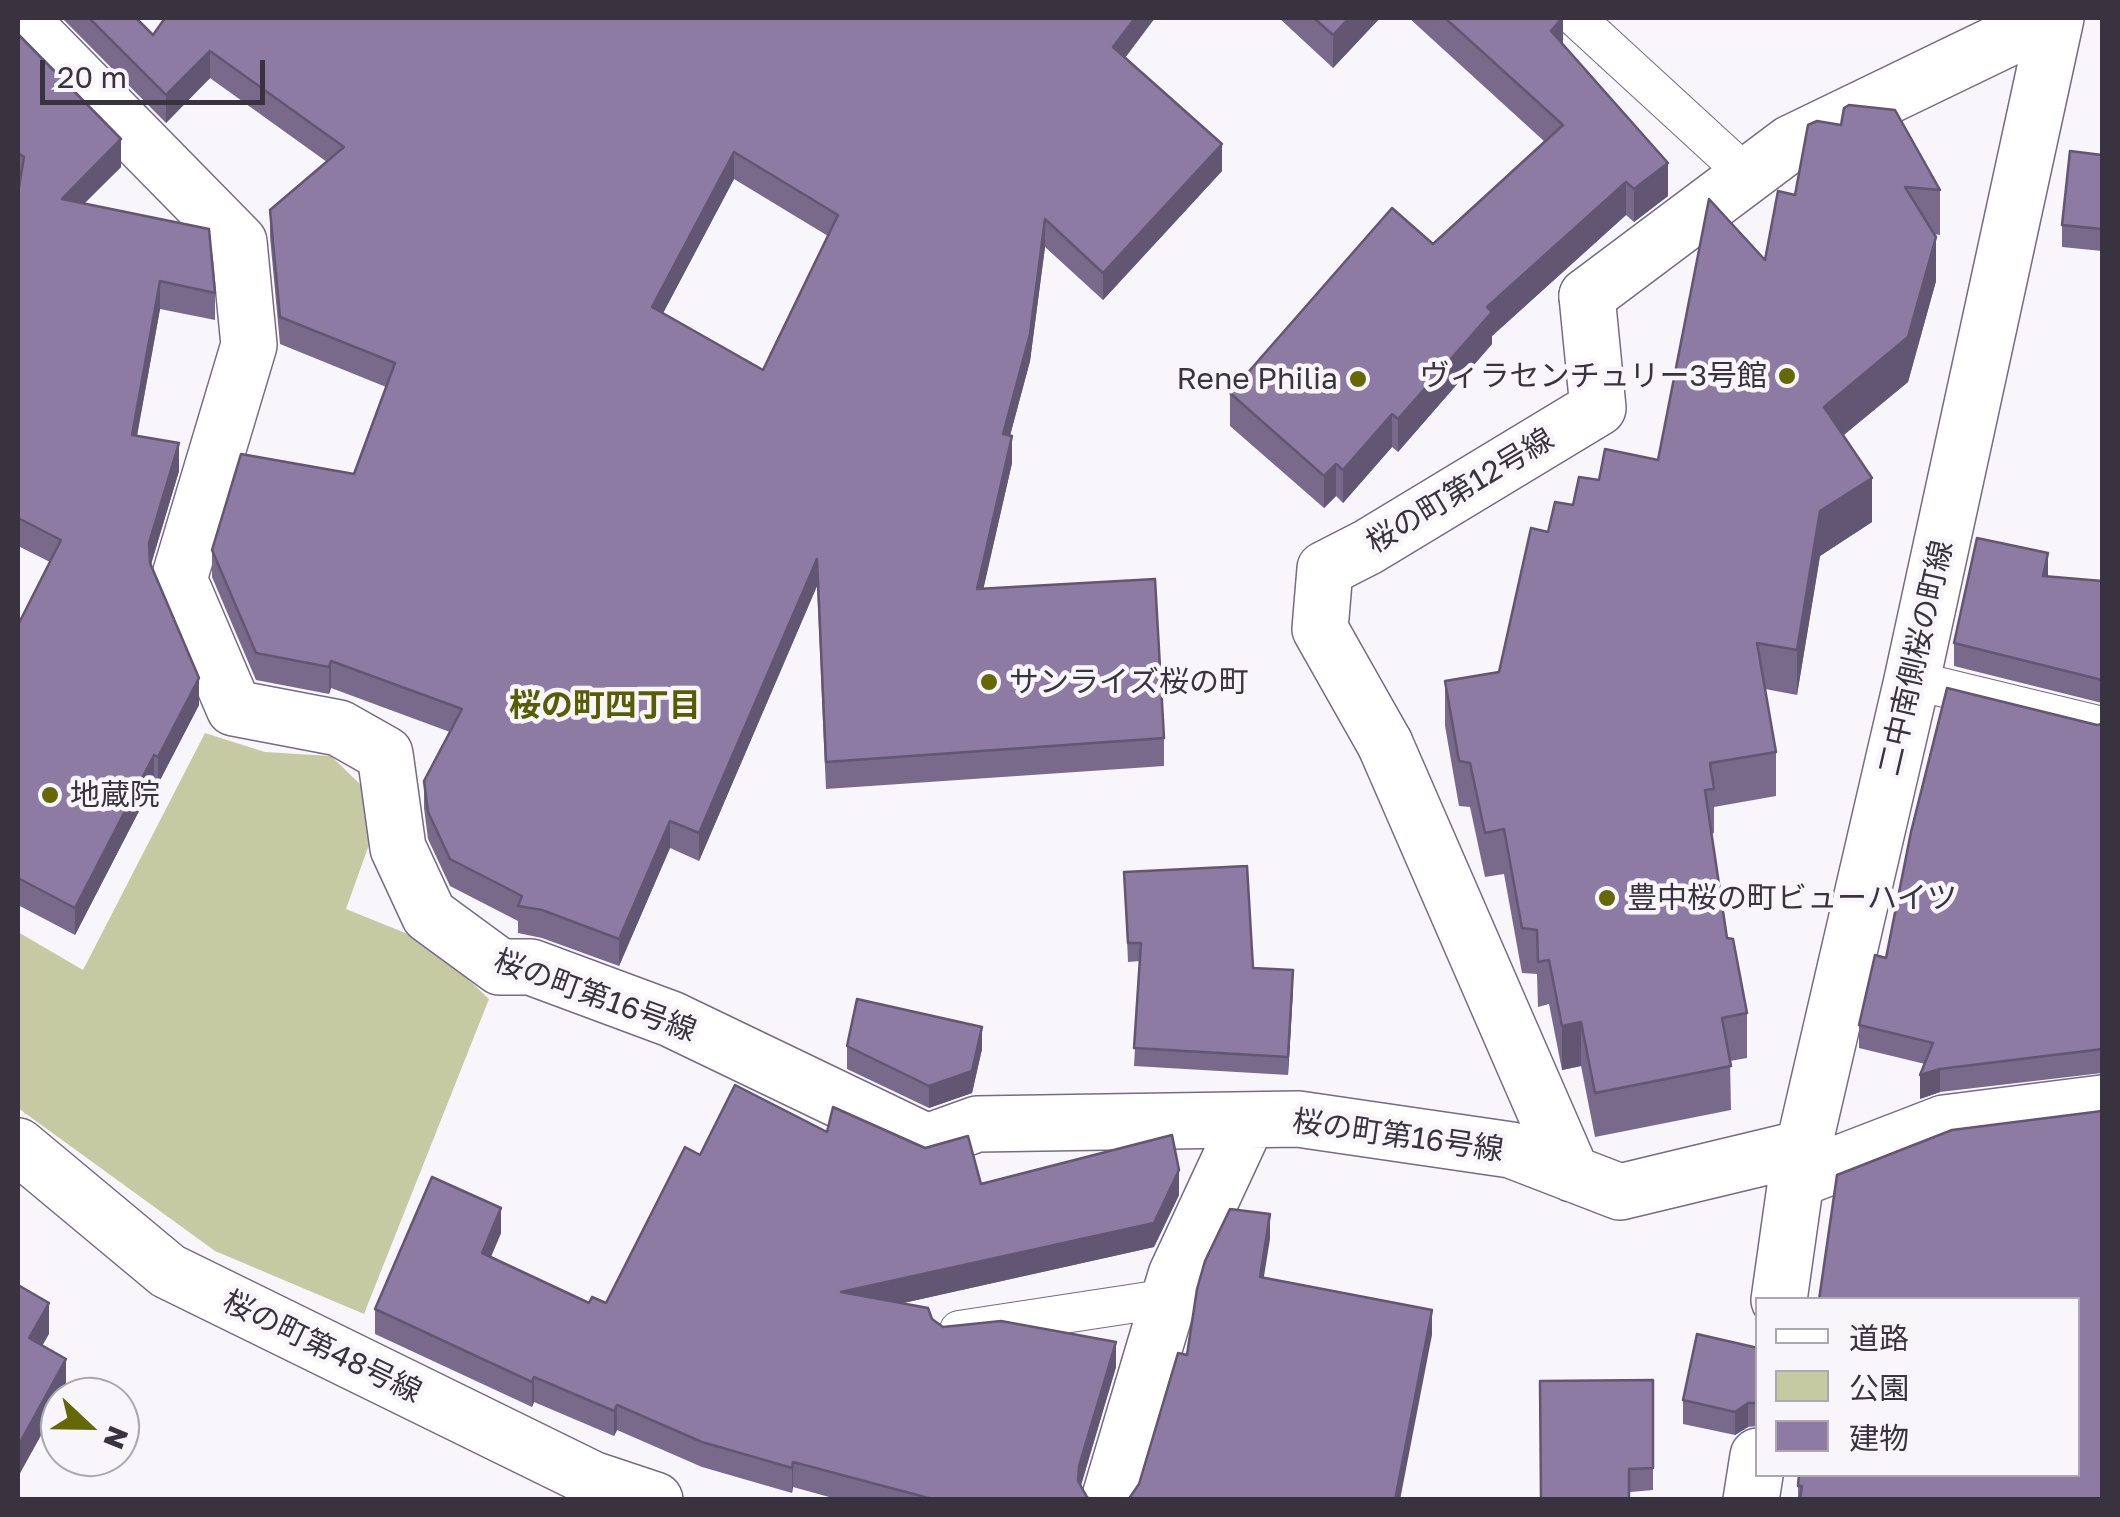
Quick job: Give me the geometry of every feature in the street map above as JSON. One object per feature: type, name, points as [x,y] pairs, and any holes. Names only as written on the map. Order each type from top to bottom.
[{"type":"street","name":"桜の町第16号線","points":[[19,18],[240,242],[249,345],[178,580],[234,708],[340,728],[385,754],[398,848],[429,915],[500,967],[531,967],[671,1019],[927,1142],[977,1124],[1298,1120],[1510,1150],[1620,1192],[1800,1164],[1944,1123],[2102,1103]]},
{"type":"street","name":"桜の町第12号線","points":[[1572,1174],[1385,744],[1320,629],[1326,569],[1598,408],[1586,296],[1791,143],[2053,18]]},
{"type":"street","name":"二中南側桜の町線","points":[[1779,1297],[1800,1164],[1912,680],[2053,18]]},
{"type":"street","points":[[1108,1500],[1176,1276],[1248,1120]]},
{"type":"street","name":"桜の町第48号線","points":[[18,1146],[168,1271],[592,1479],[655,1500]]},
{"type":"lane","points":[[1576,18],[1747,175]]},
{"type":"lane","points":[[1912,680],[2102,726]]},
{"type":"lane","points":[[950,1331],[1169,1298]]},
{"type":"green space","points":[[205,733],[265,752],[331,756],[363,787],[370,842],[346,909],[430,943],[489,999],[364,1314],[215,1251],[18,1108],[18,932],[83,970]]},
{"type":"building","points":[[89,18],[136,18],[153,35],[165,18],[1135,18],[1113,47],[1222,144],[1103,273],[1045,219],[1030,334],[1003,434],[1012,436],[977,589],[1155,579],[1164,738],[826,762],[817,559],[699,833],[670,821],[619,939],[542,910],[518,906],[522,896],[450,859],[428,812],[424,781],[462,709],[331,661],[329,667],[256,653],[212,550],[241,454],[354,474],[395,363],[280,317],[270,210],[344,147],[210,51],[166,95]],"holes":[[[734,152],[838,215],[763,370],[652,307]]]},
{"type":"building","points":[[1314,18],[1349,18],[1333,35]]},
{"type":"building","points":[[1445,18],[1562,18],[1551,31],[1668,163],[1634,189],[1626,182],[1487,307],[1492,312],[1398,419],[1392,414],[1343,470],[1336,464],[1324,476],[1230,393],[1392,208],[1433,244],[1563,125]]},
{"type":"building","points":[[18,34],[121,139],[62,199],[209,229],[215,293],[160,281],[132,435],[179,443],[149,543],[150,563],[199,678],[158,757],[154,755],[75,908],[18,878],[18,625],[61,540],[18,518],[18,193],[24,157],[18,153]]},
{"type":"building","points":[[1849,105],[1895,110],[1940,190],[1905,187],[1936,237],[1908,337],[1824,407],[1872,478],[1820,511],[1797,650],[1757,643],[1776,752],[1710,763],[1714,789],[1705,790],[1727,938],[1733,939],[1747,1013],[1722,1018],[1731,1066],[1595,1093],[1581,1022],[1562,1026],[1549,960],[1538,962],[1537,930],[1522,928],[1504,829],[1485,833],[1470,763],[1459,761],[1445,681],[1499,672],[1531,528],[1548,532],[1555,502],[1573,505],[1579,477],[1599,480],[1605,449],[1658,460],[1709,199],[1765,260],[1778,191],[1795,195],[1808,125],[1817,121],[1841,125],[1844,108]]},
{"type":"building","points":[[2070,151],[2102,155],[2102,229],[2062,225]]},
{"type":"building","points":[[1977,538],[2048,553],[2043,576],[2102,581],[2102,680],[1954,643]]},
{"type":"building","points":[[1947,688],[2102,724],[2102,1049],[1940,1069],[1920,1075],[1933,1043],[1859,1025],[1875,955],[1886,958],[1911,832]]},
{"type":"building","points":[[1247,866],[1253,968],[1293,970],[1288,1057],[1134,1048],[1141,943],[1128,943],[1124,872]]},
{"type":"building","points":[[857,999],[982,1027],[972,1071],[929,1086],[847,1046]]},
{"type":"building","points":[[735,1085],[827,1132],[833,1107],[925,1148],[968,1136],[981,1184],[1172,1135],[1179,1170],[1154,1223],[841,1292],[928,1308],[932,1319],[943,1327],[1001,1321],[1116,1342],[1079,1466],[1078,1481],[1091,1500],[936,1500],[793,1462],[792,1468],[702,1442],[617,1405],[614,1411],[534,1377],[532,1382],[375,1309],[432,1177],[501,1208],[482,1253],[589,1303],[592,1297],[606,1303],[685,1147],[700,1155]]},
{"type":"building","points":[[2102,1111],[2102,1500],[1800,1500],[1799,1477],[2080,1477],[2080,1297],[1819,1297],[1837,1175],[1952,1130]]},
{"type":"building","points":[[1230,1209],[1270,1214],[1260,1277],[1432,1310],[1395,1500],[1128,1500],[1139,1484],[1178,1353],[1187,1355],[1205,1261]]},
{"type":"building","points":[[18,1285],[49,1303],[29,1338],[66,1359],[56,1377],[40,1377],[40,1406],[18,1446]]},
{"type":"building","points":[[1697,1334],[1755,1347],[1755,1403],[1735,1412],[1683,1400]]},
{"type":"building","points":[[1653,1380],[1653,1468],[1629,1469],[1629,1500],[1541,1500],[1540,1381]]},
{"type":"place","name":"ヴィラセンチュリー3号館","points":[[1787,376]]},
{"type":"place","name":"Rene Philia","points":[[1358,379]]},
{"type":"place","name":"サンライズ桜の町","points":[[989,682]]},
{"type":"place","name":"地蔵院","points":[[50,795]]},
{"type":"place","name":"豊中桜の町ビューハイツ","points":[[1607,898]]},
{"type":"district","name":"桜の町四丁目","points":[[605,706]]}]
